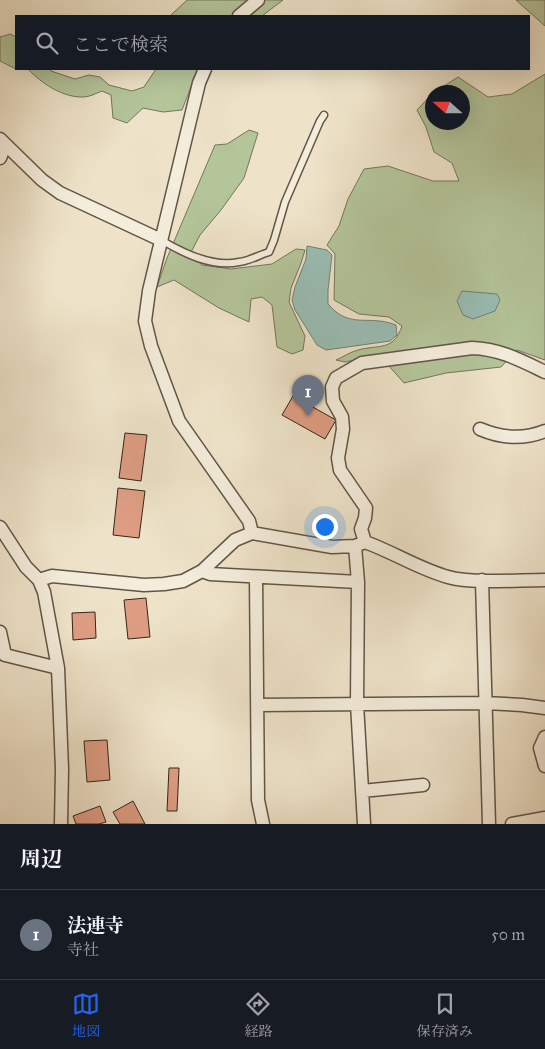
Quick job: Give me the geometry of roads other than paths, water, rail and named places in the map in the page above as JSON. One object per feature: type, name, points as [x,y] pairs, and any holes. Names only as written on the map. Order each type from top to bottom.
[{"type":"street","points":[[240,15],[258,0]]},
{"type":"street","points":[[205,70],[199,83],[149,291],[145,321],[151,346],[179,421],[249,520],[252,533]]},
{"type":"street","points":[[2,142],[42,180],[60,193],[162,240]]},
{"type":"street","points":[[0,158],[2,142]]},
{"type":"street","points":[[364,824],[357,704],[360,529],[365,518],[366,508],[340,470],[338,458],[343,429],[342,417],[333,401],[332,387],[336,378],[362,363],[472,348],[488,348],[545,372]]},
{"type":"street","points":[[480,428],[495,435],[510,438],[545,431]]},
{"type":"street","points":[[0,527],[26,568],[39,580],[44,592],[58,668],[62,769],[61,824]]},
{"type":"street","points":[[39,580],[52,576],[144,585],[183,581],[202,571],[235,540],[252,533],[332,547],[360,544],[388,550],[422,568],[449,577],[482,580],[545,580]]},
{"type":"street","points":[[202,571],[210,574],[358,582]]},
{"type":"street","points":[[256,577],[258,800],[264,824]]},
{"type":"street","points":[[482,580],[488,824]]},
{"type":"street","points":[[0,632],[5,655],[58,668]]},
{"type":"street","points":[[258,705],[485,703],[545,708]]},
{"type":"street","points":[[545,737],[540,748],[545,766]]},
{"type":"street","points":[[362,791],[423,785]]},
{"type":"street","points":[[512,824],[545,818]]},
{"type":"lane","points":[[162,240],[198,259],[230,263],[240,262],[268,252],[274,240],[285,202],[324,115]]},
{"type":"water","points":[[307,246],[327,250],[332,255],[328,304],[336,312],[352,319],[386,322],[396,325],[397,335],[390,341],[326,350],[317,345],[295,310],[292,300],[306,259]]},
{"type":"water","points":[[462,291],[497,294],[500,300],[495,311],[473,319],[463,315],[457,301]]},
{"type":"place","name":"法連寺","points":[[308,416]]}]
